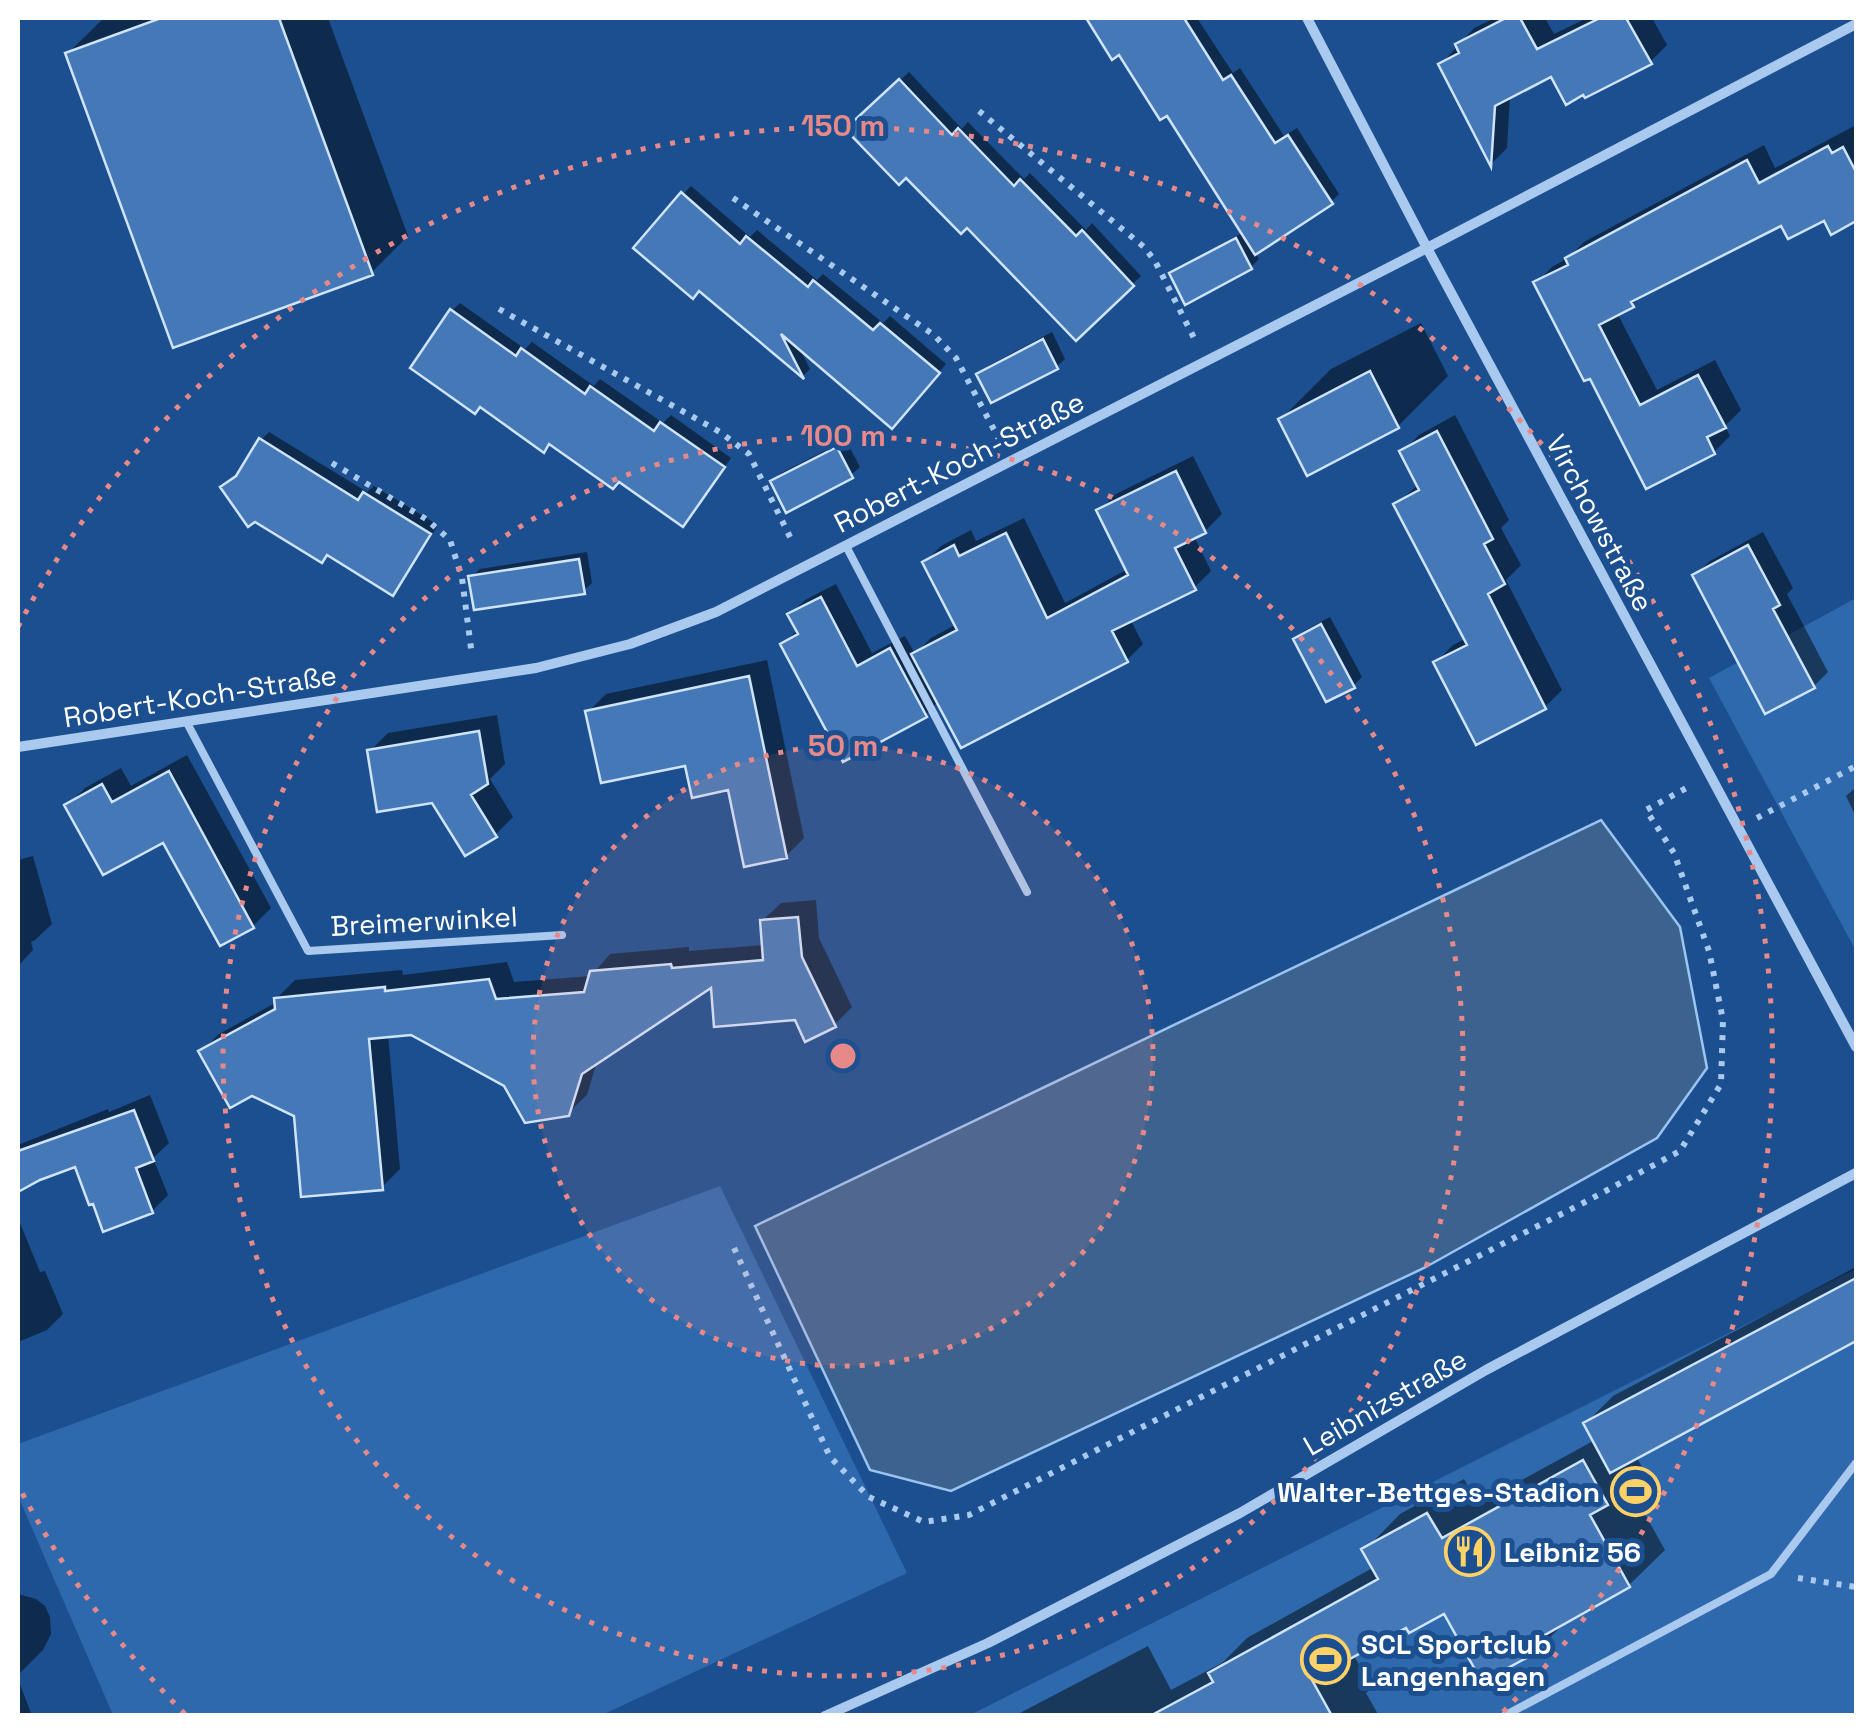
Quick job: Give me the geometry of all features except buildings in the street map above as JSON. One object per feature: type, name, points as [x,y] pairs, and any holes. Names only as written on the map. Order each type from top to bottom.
[{"type":"street","name":"Virchowstraße","points":[[1307,18],[1856,1047]]},
{"type":"street","name":"Robert-Koch-Straße","points":[[18,747],[536,668],[630,644],[716,612],[1856,24]]},
{"type":"street","name":"Leibnizstraße","points":[[825,1716],[988,1643],[1240,1513],[1486,1370],[1856,1174]]},
{"type":"lane","points":[[846,546],[1028,892]]},
{"type":"lane","name":"Breimerwinkel","points":[[186,721],[308,951],[562,935]]},
{"type":"lane","points":[[1504,1716],[1771,1574],[1856,1463]]},
{"type":"path","points":[[979,111],[1144,248],[1205,361]]},
{"type":"path","points":[[733,198],[934,335],[956,358],[1011,461]]},
{"type":"path","points":[[498,309],[720,432],[749,454],[805,567]]},
{"type":"path","points":[[332,463],[426,519],[450,540],[462,578],[475,677]]},
{"type":"path","points":[[1738,828],[1856,766]]},
{"type":"path","points":[[734,1248],[830,1457],[869,1497],[924,1522],[968,1515],[1680,1151],[1721,1084],[1723,1020],[1709,951],[1674,853],[1646,810],[1710,776]]},
{"type":"path","points":[[1771,1574],[1856,1587]]},
{"type":"shaded area","points":[[1856,598],[1856,951],[1709,678]]},
{"type":"shaded area","points":[[1601,820],[1680,927],[1707,1068],[1657,1138],[1424,1268],[951,1491],[870,1470],[755,1226]]},
{"type":"shaded area","points":[[720,1186],[907,1573],[602,1715],[113,1715],[18,1496],[18,1444]]},
{"type":"shaded area","name":"Walter-Bettges-Stadion","points":[[1856,1269],[1856,1715],[970,1715]]},
{"type":"place","name":"Walter-Bettges-Stadion","points":[[1635,1492]]},
{"type":"place","name":"Leibniz 56","points":[[1469,1552]]},
{"type":"place","name":"SCL Sportclub Langenhagen","points":[[1326,1660]]}]
